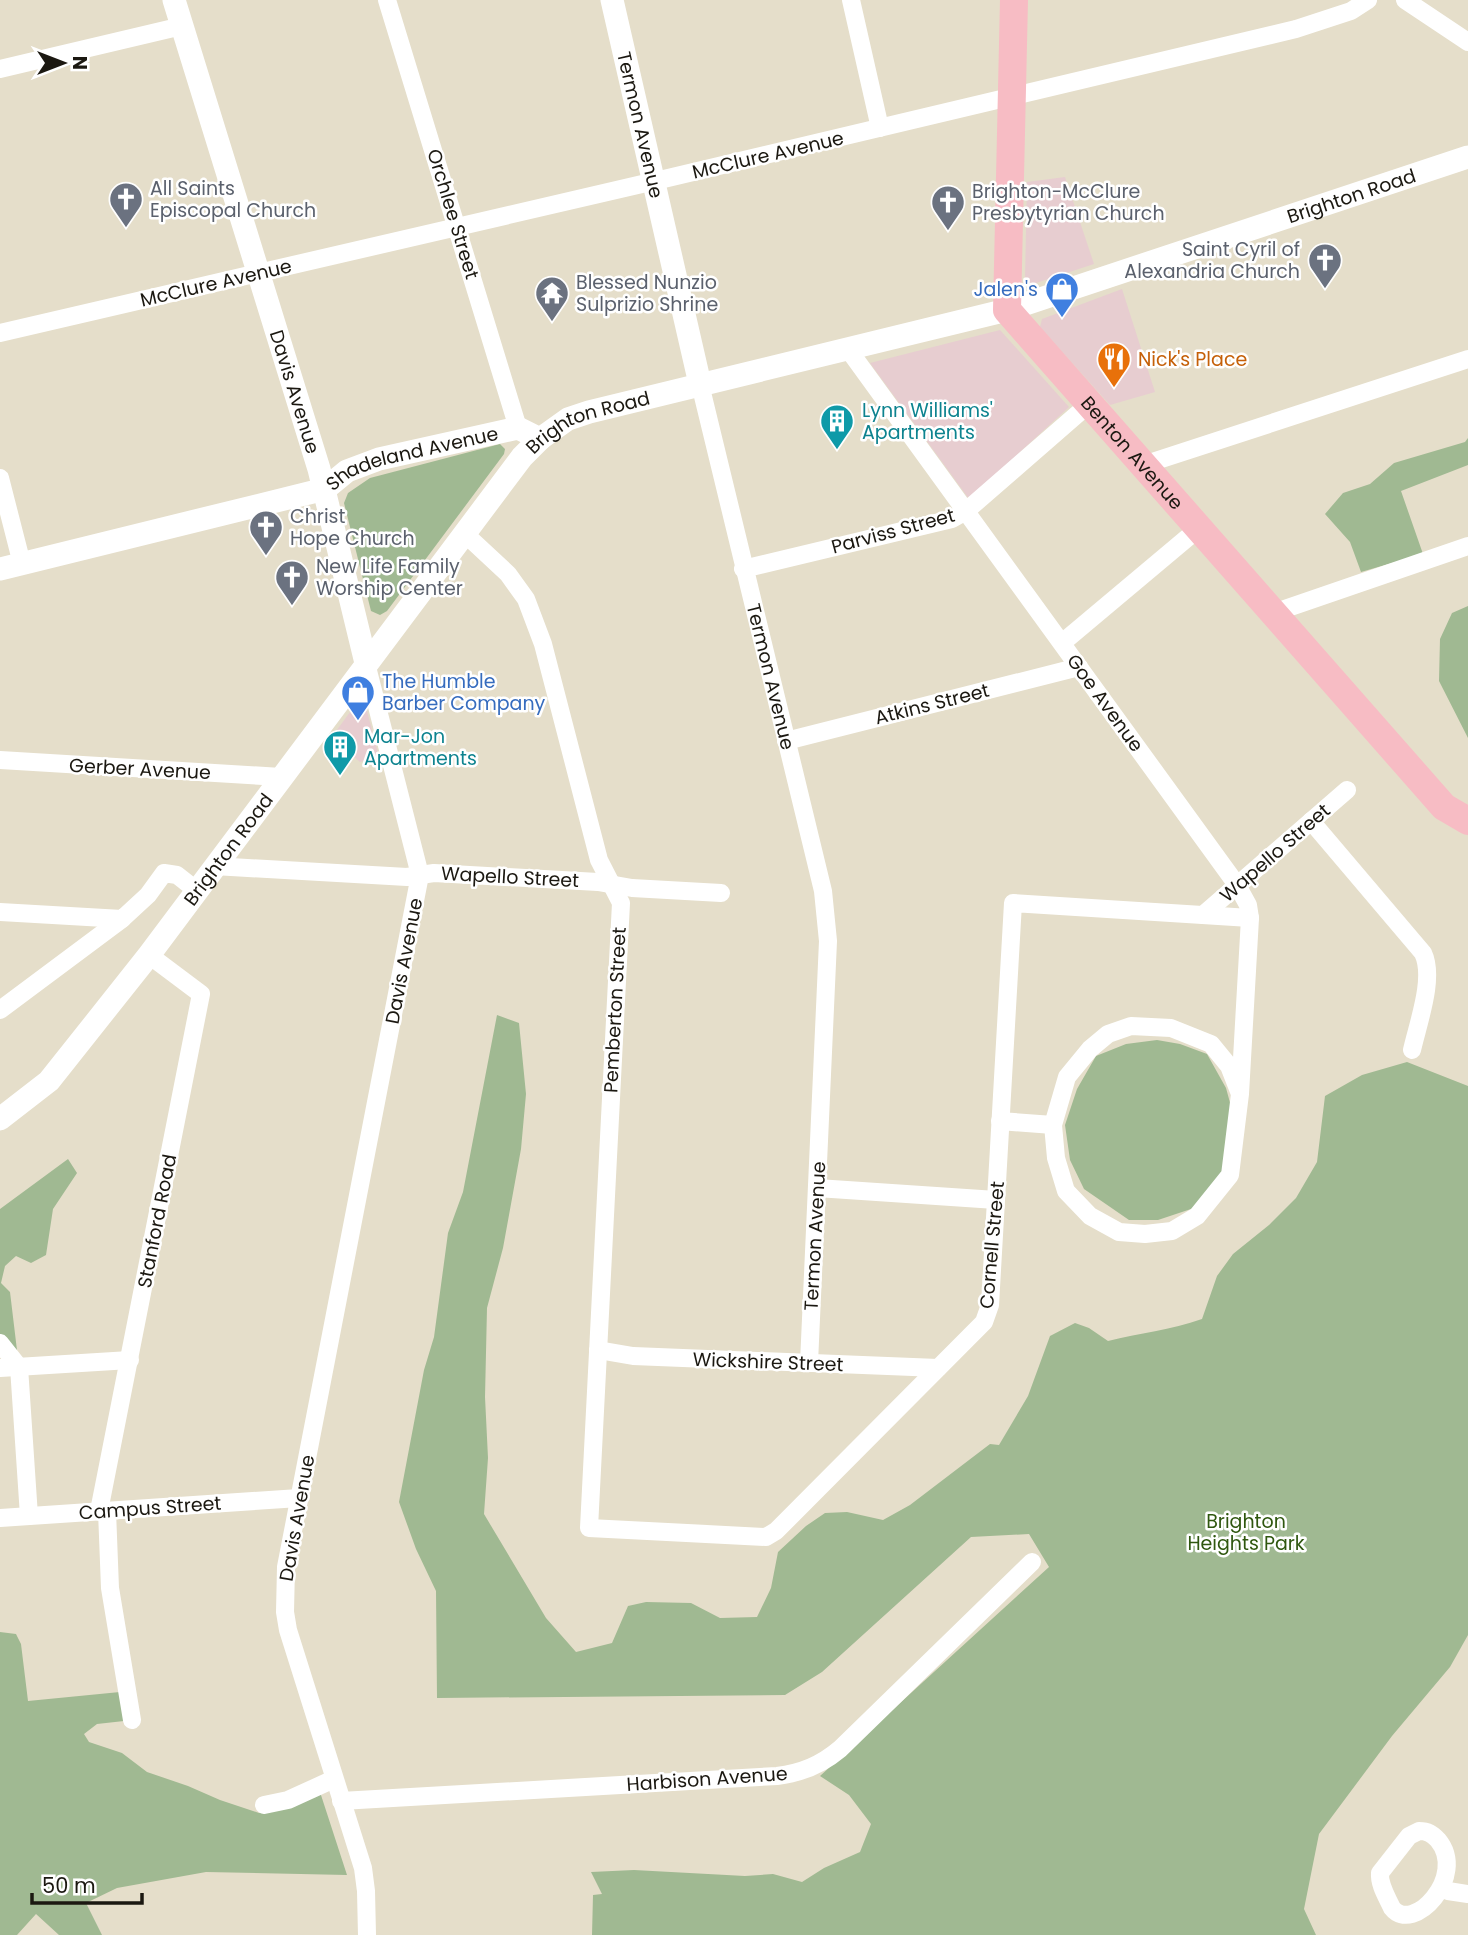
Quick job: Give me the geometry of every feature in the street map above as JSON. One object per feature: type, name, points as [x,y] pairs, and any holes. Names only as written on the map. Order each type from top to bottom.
[{"type":"main road","points":[[1007,310],[1014,0]]},
{"type":"main road","name":"Benton Avenue","points":[[1007,310],[1444,807],[1468,821]]},
{"type":"street","name":"Davis Avenue","points":[[174,0],[325,489],[420,875],[286,1567],[285,1612],[288,1630],[363,1868],[367,1935]]},
{"type":"street","name":"Orchlee Street","points":[[387,0],[518,428]]},
{"type":"street","name":"Termon Avenue","points":[[612,0],[743,569],[822,891],[828,941],[809,1363]]},
{"type":"street","points":[[851,0],[880,128]]},
{"type":"street","name":"McClure Avenue","points":[[0,333],[457,228],[1296,29],[1350,11],[1368,0]]},
{"type":"street","points":[[1405,0],[1468,42]]},
{"type":"street","points":[[0,69],[182,26]]},
{"type":"street","name":"Brighton Road","points":[[0,1119],[50,1081],[149,955],[522,457],[540,439],[568,419],[700,384],[1007,310],[1468,157]]},
{"type":"street","name":"Goe Avenue","points":[[848,349],[1237,886],[1248,905],[1250,918],[1240,1094]]},
{"type":"street","points":[[1143,465],[1468,359]]},
{"type":"street","name":"Parviss Street","points":[[743,569],[952,519],[966,511],[1090,404]]},
{"type":"street","name":"Shadeland Avenue","points":[[11,567],[325,489],[347,471],[379,459],[518,428],[540,439]]},
{"type":"street","points":[[0,478],[11,567]]},
{"type":"street","points":[[1062,643],[1199,528]]},
{"type":"street","name":"Pemberton Street","points":[[464,533],[508,574],[526,599],[544,644],[599,860],[621,903],[589,1528],[766,1537]]},
{"type":"street","points":[[1273,612],[1468,546]]},
{"type":"street","name":"Atkins Street","points":[[786,741],[1079,667]]},
{"type":"street","name":"Gerber Avenue","points":[[0,761],[281,777]]},
{"type":"street","name":"Wapello Street","points":[[1203,915],[1347,790]]},
{"type":"street","points":[[1311,821],[1423,953],[1428,964],[1427,981],[1412,1050]]},
{"type":"street","name":"Wapello Street","points":[[214,866],[407,877],[434,873],[598,881],[632,888],[721,893]]},
{"type":"street","points":[[0,1010],[122,919],[148,895],[164,873],[177,874],[196,890]]},
{"type":"street","name":"Wapello Street","points":[[1013,903],[1250,918]]},
{"type":"street","name":"Cornell Street","points":[[766,1537],[776,1531],[979,1327],[988,1314],[1013,903]]},
{"type":"street","points":[[0,912],[122,919]]},
{"type":"street","name":"Stanford Road","points":[[132,1720],[110,1588],[103,1511],[201,994],[149,955]]},
{"type":"street","points":[[1131,1026],[1171,1028],[1211,1044],[1229,1066],[1240,1094],[1230,1175],[1197,1216],[1172,1231],[1145,1234],[1119,1232],[1090,1216],[1066,1191],[1056,1158],[1053,1125],[1067,1077],[1090,1049],[1108,1034],[1131,1026]]},
{"type":"street","points":[[1000,1121],[1053,1125]]},
{"type":"street","points":[[817,1188],[996,1200]]},
{"type":"street","points":[[0,1343],[19,1367],[29,1516]]},
{"type":"street","name":"Wickshire Street","points":[[598,1350],[633,1356],[938,1368]]},
{"type":"street","points":[[0,1368],[130,1360]]},
{"type":"street","name":"Campus Street","points":[[0,1518],[299,1498]]},
{"type":"street","name":"Harbison Avenue","points":[[341,1801],[777,1776],[807,1770],[840,1749],[1032,1562]]},
{"type":"street","points":[[264,1805],[288,1800],[334,1779]]},
{"type":"street","points":[[1425,1831],[1449,1851],[1452,1868],[1448,1891],[1437,1906],[1417,1920],[1405,1920],[1395,1912],[1381,1885],[1380,1873],[1409,1836],[1414,1832],[1425,1831]]},
{"type":"street","points":[[1448,1891],[1468,1894]]},
{"type":"shaded area","points":[[1065,177],[1094,264],[1028,284],[1025,278],[1027,182]]},
{"type":"shaded area","points":[[1122,289],[1155,392],[1110,405],[1040,327],[1042,319]]},
{"type":"shaded area","points":[[1000,330],[1069,407],[969,499],[870,363]]},
{"type":"shaded area","points":[[363,707],[367,711],[379,757],[360,762],[331,738],[353,708]]},
{"type":"green space","points":[[1468,438],[1468,465],[1401,491],[1423,554],[1361,572],[1350,542],[1325,514],[1343,493],[1370,484],[1394,463],[1465,442]]},
{"type":"green space","points":[[500,444],[505,449],[504,454],[387,611],[380,615],[371,611],[344,503],[348,493],[370,478]]},
{"type":"green space","points":[[1468,606],[1468,738],[1439,681],[1440,639],[1452,613]]},
{"type":"green space","name":"Brighton Heights Park","points":[[497,1015],[519,1023],[526,1094],[521,1149],[503,1248],[487,1308],[485,1397],[488,1458],[484,1514],[546,1618],[576,1652],[612,1643],[628,1606],[646,1602],[691,1603],[720,1618],[757,1617],[771,1588],[778,1552],[806,1526],[825,1513],[847,1512],[883,1520],[910,1505],[990,1444],[999,1445],[1028,1396],[1050,1336],[1075,1323],[1089,1328],[1108,1341],[1202,1319],[1217,1276],[1233,1254],[1269,1225],[1296,1198],[1317,1162],[1325,1096],[1362,1075],[1407,1062],[1468,1086],[1468,1635],[1450,1667],[1392,1736],[1319,1834],[1304,1909],[1316,1935],[592,1935],[593,1895],[602,1894],[591,1872],[634,1870],[745,1876],[773,1874],[802,1882],[824,1868],[860,1852],[871,1824],[849,1795],[820,1776],[1049,1567],[1029,1534],[971,1537],[822,1672],[785,1695],[437,1698],[436,1591],[416,1549],[399,1502],[424,1370],[434,1337],[448,1233],[463,1192]]},
{"type":"green space","points":[[1157,1040],[1180,1044],[1207,1054],[1226,1088],[1232,1110],[1222,1173],[1194,1208],[1158,1220],[1129,1220],[1084,1189],[1070,1160],[1065,1125],[1077,1089],[1096,1056],[1126,1044]]},
{"type":"green space","points":[[68,1159],[77,1173],[53,1209],[46,1255],[31,1263],[16,1256],[5,1266],[1,1283],[10,1292],[19,1367],[0,1343],[0,1209]]},
{"type":"green space","points":[[0,1632],[16,1634],[21,1644],[28,1701],[120,1692],[124,1721],[97,1724],[84,1734],[89,1742],[122,1753],[147,1772],[259,1813],[296,1804],[320,1792],[347,1875],[206,1872],[117,1888],[86,1903],[102,1935],[59,1935],[36,1914],[17,1935],[0,1935]]},
{"type":"place","name":"All Saints Episcopal Church","points":[[126,229]]},
{"type":"place","name":"Brighton-McClure Presbytyrian Church","points":[[948,232]]},
{"type":"place","name":"Saint Cyril of Alexandria Church","points":[[1325,290]]},
{"type":"place","name":"Jalen's","points":[[1062,319]]},
{"type":"place","name":"Blessed Nunzio Sulprizio Shrine","points":[[552,323]]},
{"type":"place","name":"Nick's Place","points":[[1114,389]]},
{"type":"place","name":"Lynn Williams' Apartments","points":[[837,451]]},
{"type":"place","name":"Christ Hope Church","points":[[266,557]]},
{"type":"place","name":"New Life Family Worship Center","points":[[292,607]]},
{"type":"place","name":"The Humble Barber Company","points":[[358,722]]},
{"type":"place","name":"Mar-Jon Apartments","points":[[340,777]]}]
